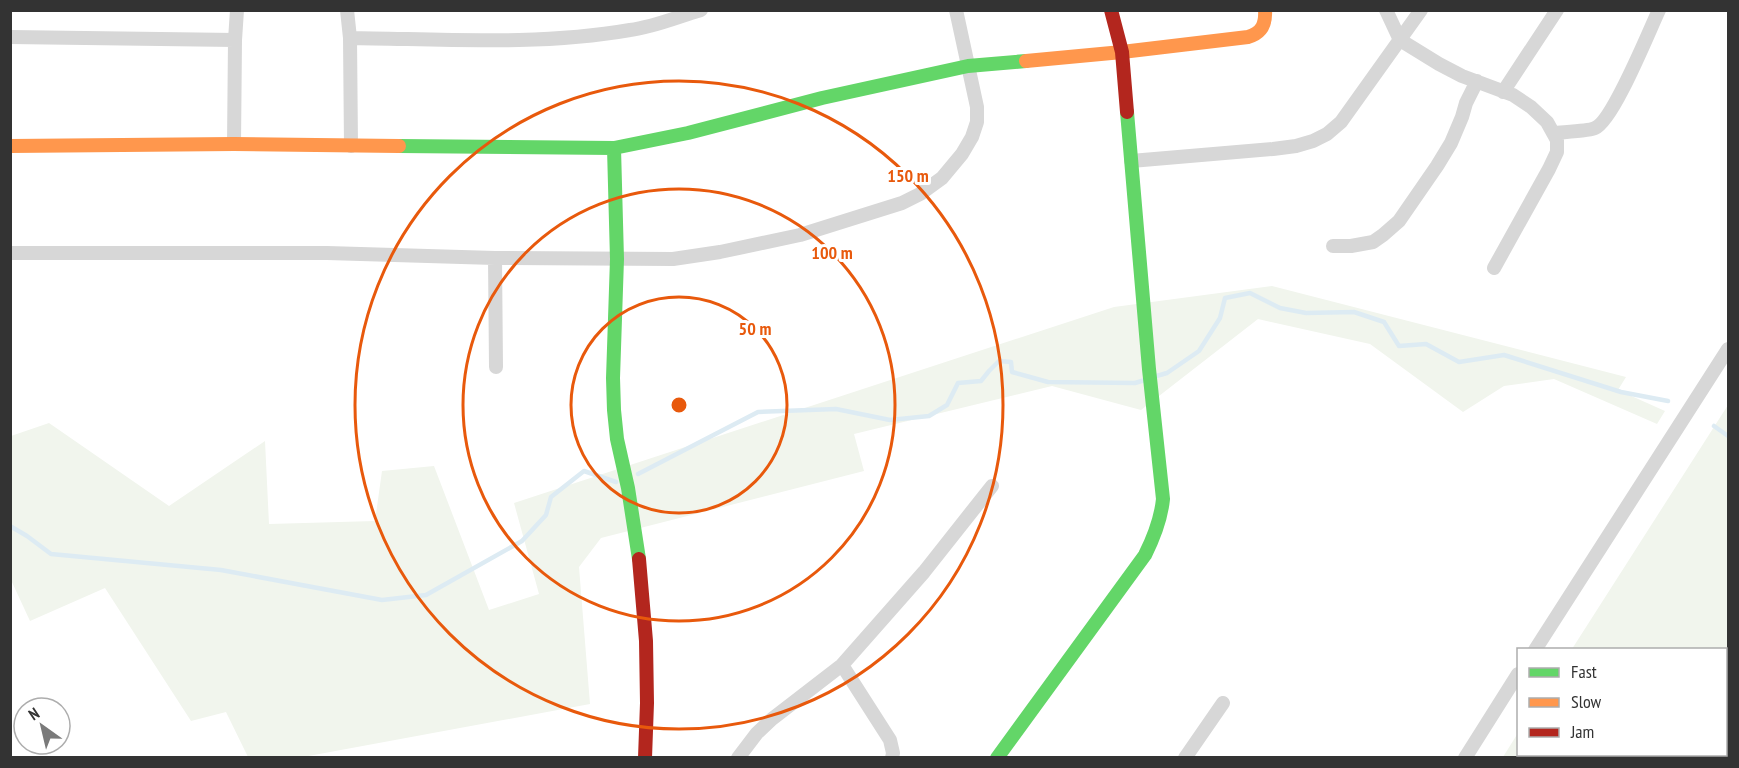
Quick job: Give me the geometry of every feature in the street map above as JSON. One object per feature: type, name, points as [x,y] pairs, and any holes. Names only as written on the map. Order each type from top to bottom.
[{"type":"street","points":[[234,144],[237,10]]},
{"type":"street","points":[[347,10],[350,38],[351,146]]},
{"type":"street","points":[[350,38],[527,40],[586,36],[632,30],[701,10]]},
{"type":"street","points":[[10,253],[327,253],[495,258],[673,259],[720,252],[800,235],[902,203],[920,194],[942,178],[962,154],[972,137],[977,122],[977,107],[956,10]]},
{"type":"street","points":[[997,758],[1130,577],[1154,539],[1162,516],[1163,499],[1149,369],[1122,52],[1111,10]]},
{"type":"street","points":[[10,146],[234,144],[614,148],[688,133],[822,98],[968,66],[1122,52],[1256,35],[1264,26],[1265,10]]},
{"type":"street","points":[[1386,10],[1400,40],[1439,64],[1513,95],[1547,122],[1557,140],[1557,152],[1494,268]]},
{"type":"street","points":[[1131,161],[1273,149],[1313,141],[1327,134],[1341,122],[1421,10]]},
{"type":"street","points":[[1503,92],[1557,10]]},
{"type":"street","points":[[1554,133],[1594,129],[1600,125],[1616,101],[1659,10]]},
{"type":"street","points":[[10,37],[235,40]]},
{"type":"street","points":[[1333,246],[1352,246],[1373,242],[1399,221],[1451,143],[1477,81]]},
{"type":"street","points":[[614,148],[616,259],[614,410],[617,439],[628,488],[639,558],[646,641],[645,758]]},
{"type":"street","points":[[495,258],[496,367]]},
{"type":"street","points":[[1535,648],[1728,349]]},
{"type":"street","points":[[738,758],[757,733],[772,719],[842,665],[924,572],[992,486]]},
{"type":"street","points":[[842,665],[890,740],[892,758]]},
{"type":"street","points":[[1465,758],[1517,676]]},
{"type":"street","points":[[1185,758],[1223,703]]},
{"type":"shaded area","points":[[1272,286],[1626,377],[1618,390],[1665,411],[1657,424],[1554,379],[1504,386],[1463,412],[1370,344],[1258,319],[1141,410],[1052,386],[854,434],[864,471],[601,538],[579,567],[590,704],[303,757],[248,757],[226,712],[191,721],[105,588],[30,621],[11,580],[11,436],[49,423],[169,506],[265,441],[269,524],[375,521],[382,471],[434,466],[489,610],[539,594],[514,503],[1114,307]]},
{"type":"shaded area","points":[[1728,405],[1728,757],[1503,757],[1517,735],[1517,756],[1727,756],[1727,648],[1573,648]]},
{"type":"waterway","points":[[1153,377],[1167,373],[1199,351],[1220,318],[1225,298],[1250,293],[1280,308],[1306,313],[1354,312],[1384,322],[1399,346],[1426,344],[1459,362],[1504,355],[1621,392],[1668,401]]},
{"type":"waterway","points":[[638,474],[758,412],[836,409],[890,420],[929,416],[947,405],[958,383],[981,381],[999,361],[1011,362],[1012,372],[1048,382],[1135,383],[1145,380]]},
{"type":"waterway","points":[[1714,426],[1728,436]]},
{"type":"waterway","points":[[10,526],[51,554],[221,570],[382,600],[426,595],[522,541],[546,515],[551,497],[584,471],[616,482]]},
{"type":"traffic: fast","points":[[399,146],[614,148],[688,133],[822,98],[968,66],[1026,61]]},
{"type":"traffic: fast","points":[[997,758],[1145,555],[1161,514],[1163,499],[1149,369],[1127,112]]},
{"type":"traffic: fast","points":[[614,148],[617,259],[614,410],[617,439],[628,488],[639,559]]},
{"type":"traffic: slow","points":[[1026,61],[1248,37],[1257,33],[1262,27],[1265,10]]},
{"type":"traffic: slow","points":[[10,146],[234,144],[399,146]]},
{"type":"traffic: jam","points":[[1111,10],[1122,52],[1127,112]]},
{"type":"traffic: jam","points":[[639,559],[646,641],[645,758]]}]
